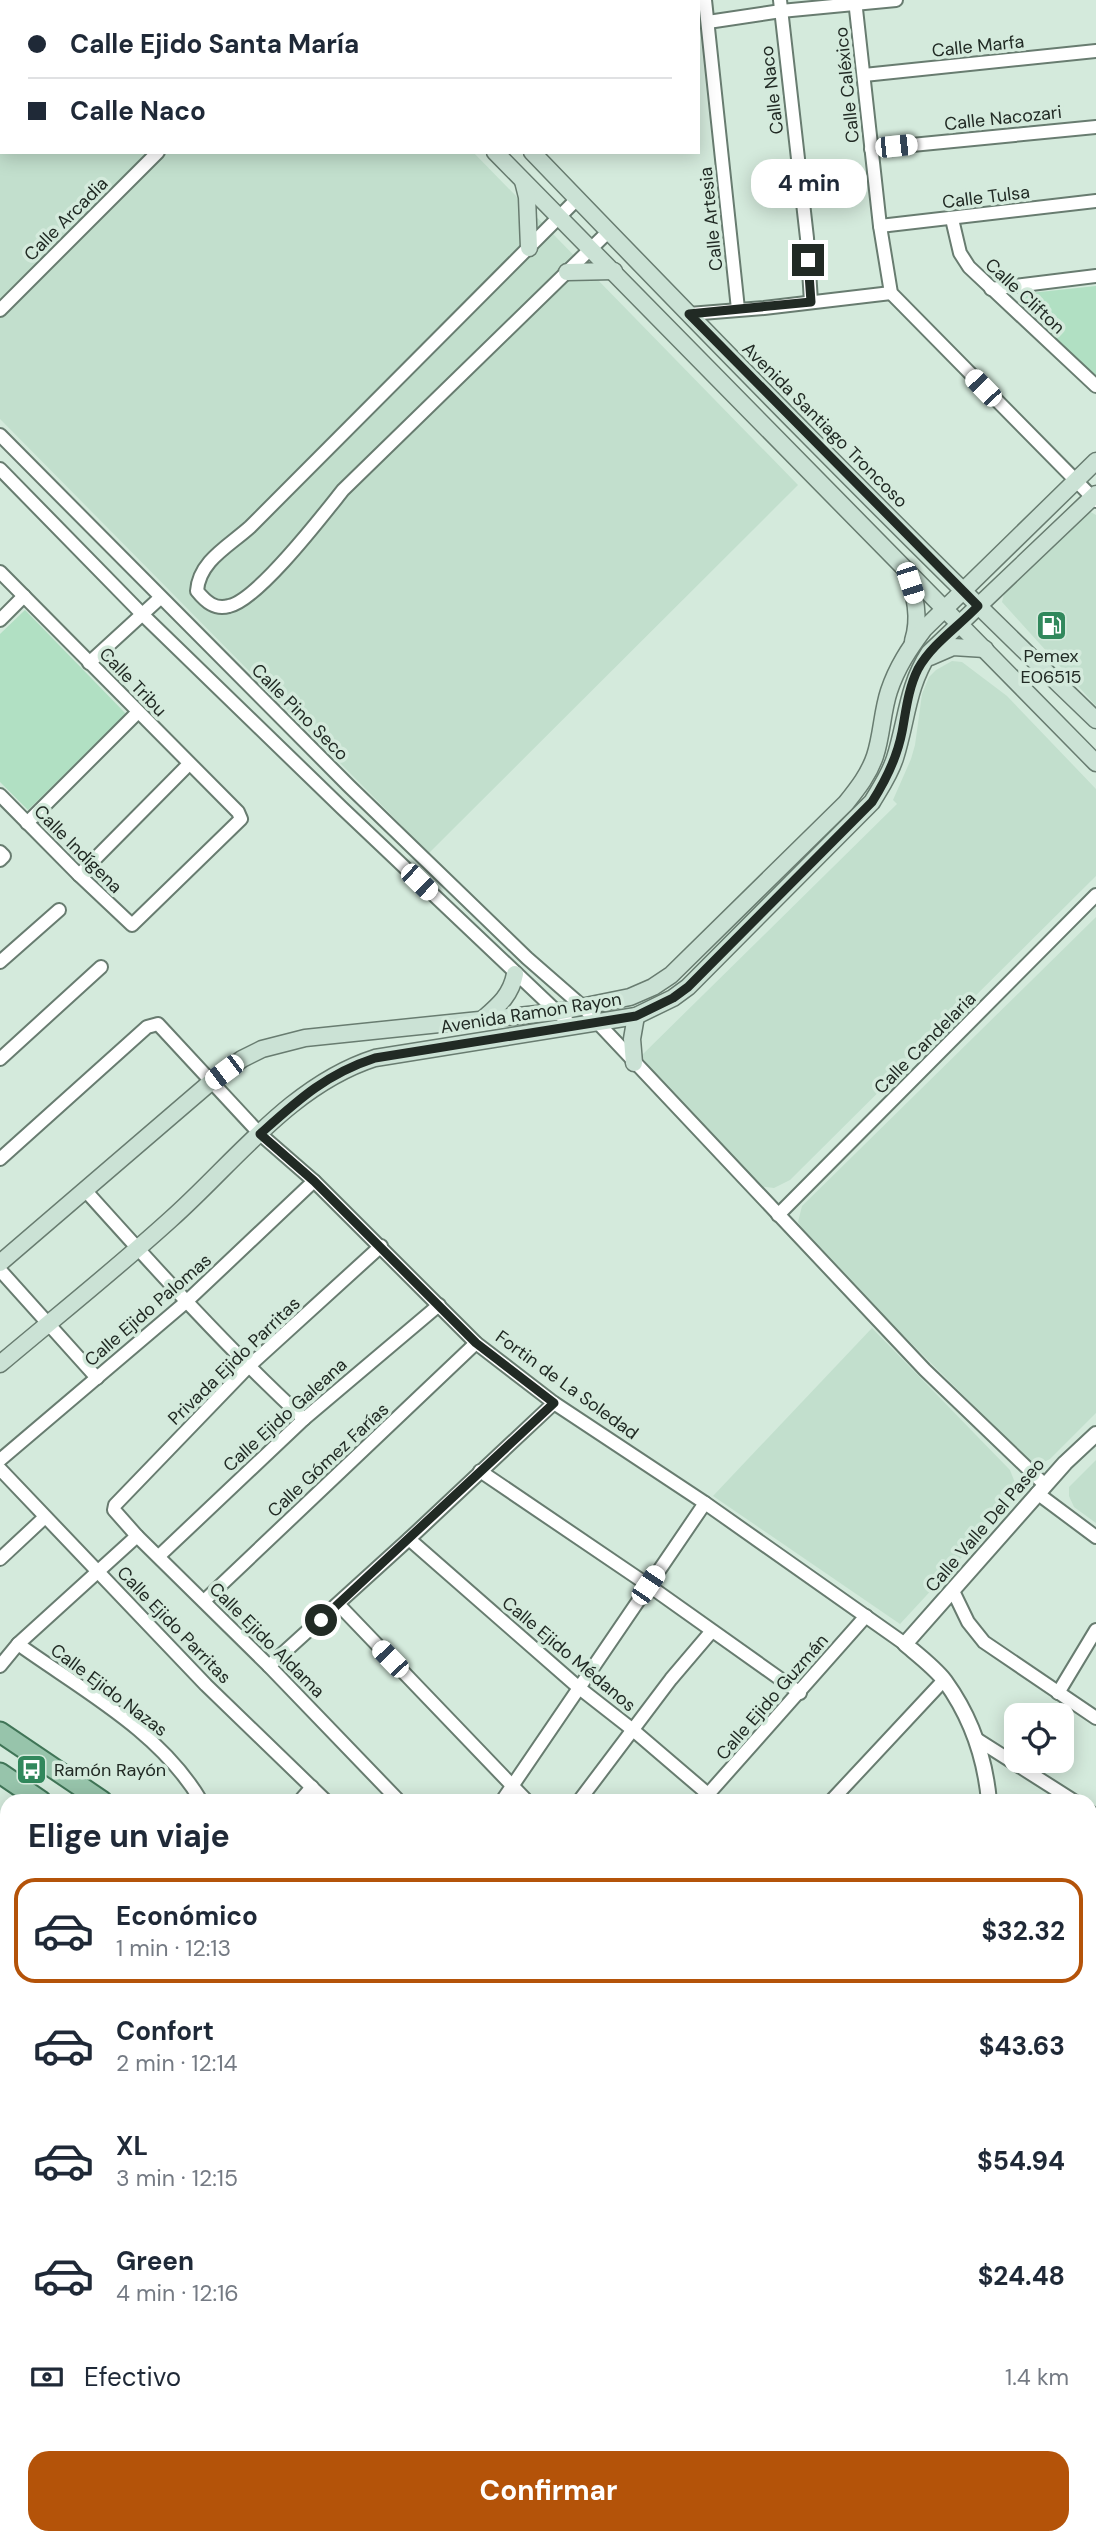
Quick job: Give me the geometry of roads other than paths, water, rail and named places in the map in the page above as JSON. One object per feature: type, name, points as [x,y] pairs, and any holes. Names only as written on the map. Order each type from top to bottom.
[{"type":"main road","points":[[497,154],[1096,763]]},
{"type":"main road","name":"Avenida Santiago Troncoso","points":[[534,154],[962,590],[1096,720]]},
{"type":"main road","points":[[523,181],[528,210],[529,248]]},
{"type":"main road","points":[[567,272],[614,271]]},
{"type":"main road","name":"Avenida Ramon Rayon","points":[[0,1264],[212,1081],[242,1059],[262,1049],[305,1038],[555,1012],[630,997],[671,975],[846,803],[875,757],[889,692],[902,659],[912,645],[962,590],[1096,461]]},
{"type":"main road","name":"Avenida Ramon Rayon","points":[[0,1364],[138,1248],[306,1093],[358,1064],[375,1058],[636,1016],[673,998],[688,987],[872,802],[895,759],[912,687],[929,653],[1095,498]]},
{"type":"main road","points":[[906,568],[917,609],[912,645]]},
{"type":"main road","points":[[925,659],[953,647],[985,649]]},
{"type":"main road","points":[[483,1019],[505,999],[515,974]]},
{"type":"main road","points":[[634,1063],[632,1039],[636,1016]]},
{"type":"main road","points":[[0,1732],[92,1794]]},
{"type":"main road","points":[[0,1773],[31,1794]]},
{"type":"street","name":"Calle Artesia","points":[[705,0],[738,309]]},
{"type":"street","points":[[708,22],[781,6],[896,0]]},
{"type":"street","name":"Calle Caléxico","points":[[856,2],[880,226],[891,293]]},
{"type":"street","name":"Calle Naco","points":[[781,6],[807,238],[811,302]]},
{"type":"street","name":"Calle Marfa","points":[[864,75],[1096,51]]},
{"type":"street","name":"Calle Nacozari","points":[[872,149],[1096,127]]},
{"type":"street","name":"Calle Arcadia","points":[[0,310],[156,154]]},
{"type":"street","points":[[578,200],[250,527],[209,560],[198,579],[197,591],[204,600],[214,606],[231,607],[263,582],[309,536],[343,490],[609,232]]},
{"type":"street","name":"Calle Tulsa","points":[[880,226],[1096,201]]},
{"type":"street","name":"Calle Clifton","points":[[952,219],[960,253],[965,262],[1096,386]]},
{"type":"street","points":[[991,289],[1096,276]]},
{"type":"street","points":[[689,314],[891,293],[1095,498]]},
{"type":"street","name":"Calle Pino Seco","points":[[0,436],[349,786],[527,958],[582,1006],[925,1370],[1041,1489],[1096,1537]]},
{"type":"street","points":[[0,469],[142,614],[573,1027]]},
{"type":"street","name":"Calle Tribu","points":[[0,572],[241,817],[132,925]]},
{"type":"street","points":[[0,620],[24,596]]},
{"type":"street","points":[[89,663],[160,598]]},
{"type":"street","points":[[27,823],[138,712]]},
{"type":"street","points":[[79,875],[189,764]]},
{"type":"street","name":"Calle Indígena","points":[[0,795],[132,925]]},
{"type":"street","name":"Calle Candelaria","points":[[778,1215],[1096,895]]},
{"type":"street","points":[[0,962],[59,910]]},
{"type":"street","points":[[0,1059],[101,967]]},
{"type":"street","name":"Fortin de La Soledad","points":[[0,1159],[147,1027],[153,1023],[158,1024],[260,1134],[314,1181],[476,1343],[554,1403],[705,1503],[905,1644],[944,1680],[978,1740],[988,1794]]},
{"type":"street","name":"Calle Ejido Palomas","points":[[0,1460],[186,1302],[314,1181]]},
{"type":"street","points":[[85,1190],[248,1367],[304,1419]]},
{"type":"street","name":"Privada Ejido Parritas","points":[[115,1504],[248,1367],[381,1246]]},
{"type":"street","points":[[0,1270],[97,1378]]},
{"type":"street","name":"Calle Ejido Galeana","points":[[159,1556],[304,1419],[439,1305]]},
{"type":"street","name":"Calle Gómez Farías","points":[[204,1601],[476,1343]]},
{"type":"street","points":[[270,1666],[554,1403]]},
{"type":"street","name":"Calle Valle Del Paseo","points":[[905,1644],[1041,1489],[1096,1434]]},
{"type":"street","name":"Calle Ejido Parritas","points":[[0,1469],[206,1685],[319,1794]]},
{"type":"street","points":[[480,1471],[800,1693]]},
{"type":"street","points":[[508,1794],[705,1503]]},
{"type":"street","name":"Calle Ejido Aldama","points":[[115,1504],[114,1512],[270,1666],[392,1794]]},
{"type":"street","points":[[0,1559],[45,1517]]},
{"type":"street","points":[[0,1666],[18,1644],[137,1536]]},
{"type":"street","name":"Calle Ejido Médanos","points":[[409,1539],[578,1688],[633,1730],[702,1794]]},
{"type":"street","points":[[953,1591],[976,1634],[993,1649],[1096,1718]]},
{"type":"street","points":[[338,1604],[520,1794]]},
{"type":"street","name":"Calle Ejido Guzmán","points":[[710,1794],[866,1616]]},
{"type":"street","points":[[1058,1693],[1096,1630]]},
{"type":"street","points":[[584,1794],[711,1632]]},
{"type":"street","name":"Calle Ejido Nazas","points":[[18,1644],[126,1720],[187,1776],[197,1794]]},
{"type":"street","points":[[838,1794],[944,1680]]},
{"type":"street","points":[[978,1740],[1063,1794]]},
{"type":"street","points":[[306,1794],[312,1787]]},
{"type":"place","name":"Pemex E06515","points":[[1051,626]]},
{"type":"place","name":"Ramón Rayón","points":[[31,1770]]}]
